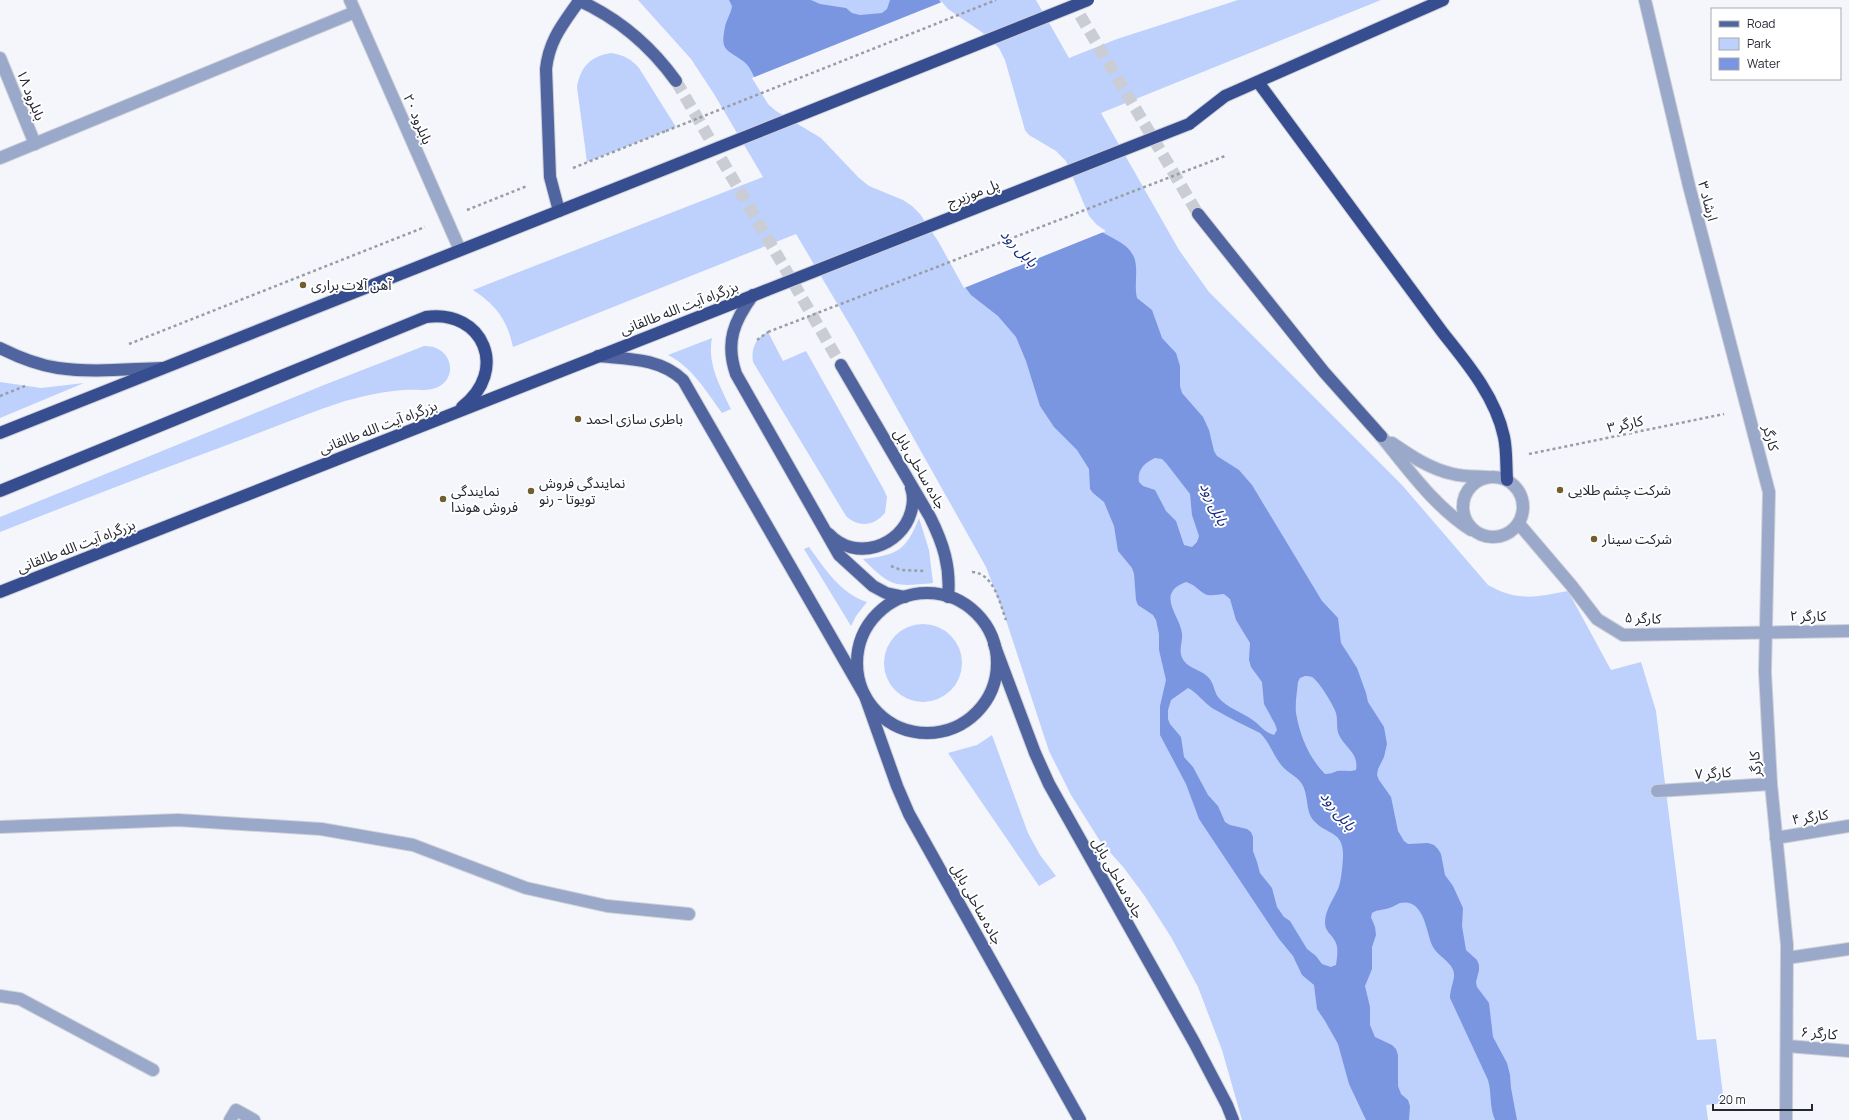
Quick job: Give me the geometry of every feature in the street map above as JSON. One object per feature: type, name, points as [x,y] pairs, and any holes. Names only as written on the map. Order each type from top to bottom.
[{"type":"highway","points":[[0,433],[1088,0]]},
{"type":"highway","points":[[1443,0],[1258,82],[1439,327],[1467,362],[1495,410],[1504,437],[1507,480]]},
{"type":"highway","name":"پل موزیرج","points":[[767,290],[1189,124],[1225,96],[1258,82]]},
{"type":"highway","name":"بزرگراه آیت الله طالقانی","points":[[0,592],[767,290]]},
{"type":"highway","points":[[0,491],[426,317],[444,316],[466,324],[477,334],[486,355],[485,378],[478,392],[454,413]]},
{"type":"main road","points":[[559,211],[550,177],[546,69],[547,55],[551,42],[579,0],[615,20],[638,38],[659,59],[676,81]]},
{"type":"main road","points":[[1198,214],[1324,372],[1381,436]]},
{"type":"main road","points":[[753,295],[740,314],[734,328],[731,346],[732,361],[736,374],[839,555],[873,586],[886,593],[905,597]]},
{"type":"main road","points":[[0,348],[37,364],[59,368],[92,370],[164,368]]},
{"type":"main road","points":[[598,356],[648,362],[663,366],[675,372],[684,380],[865,696],[879,714],[893,724],[908,730],[924,733],[941,731],[957,726],[971,718],[982,706],[991,692],[996,676],[997,665],[994,644],[988,628],[979,615],[966,605],[948,597],[920,593],[890,603],[877,613],[861,640],[857,656],[858,672],[865,696]]},
{"type":"main road","name":"جاده ساحلی بابل","points":[[841,365],[930,517],[941,539],[948,571],[948,597]]},
{"type":"main road","points":[[823,527],[834,539],[847,546],[861,549],[872,548],[889,542],[901,532],[908,520],[912,506],[912,491],[907,478]]},
{"type":"main road","name":"جاده ساحلی بابل","points":[[994,644],[1035,753],[1049,784],[1194,1042],[1227,1105],[1233,1120]]},
{"type":"main road","name":"جاده ساحلی بایل","points":[[865,696],[896,786],[909,814],[1080,1120]]},
{"type":"street","name":"بابلرود ۲۰","points":[[350,0],[445,219],[460,250]]},
{"type":"street","name":"ارشاد ۳","points":[[1645,0],[1689,186],[1748,409]]},
{"type":"street","points":[[0,158],[355,12]]},
{"type":"street","name":"بابلرود ۱۸","points":[[0,58],[35,144]]},
{"type":"street","name":"کارگر","points":[[1748,409],[1769,492],[1766,672],[1771,784],[1787,958],[1786,1120]]},
{"type":"street","points":[[1381,436],[1421,462],[1436,469],[1454,475],[1494,477],[1507,480],[1517,488],[1523,500],[1523,512],[1519,524],[1507,535],[1490,538],[1474,532],[1457,521],[1428,493],[1381,436]]},
{"type":"street","points":[[1474,532],[1465,520],[1463,505],[1468,490],[1480,480],[1494,477]]},
{"type":"street","name":"کارگر ۵","points":[[1519,524],[1572,585],[1597,619],[1623,635],[1767,631]]},
{"type":"street","name":"کارگر ۲","points":[[1767,631],[1849,631]]},
{"type":"street","name":"کارگر ۷","points":[[1657,791],[1771,784]]},
{"type":"street","points":[[0,827],[178,820],[321,829],[413,844],[526,888],[607,906],[689,914]]},
{"type":"street","name":"کارگر ۴","points":[[1776,838],[1849,826]]},
{"type":"street","points":[[1787,958],[1849,949]]},
{"type":"street","points":[[0,996],[20,999],[153,1070]]},
{"type":"street","name":"کارگر ۶","points":[[1787,1046],[1849,1051]]},
{"type":"street","points":[[233,1115],[254,1120]]},
{"type":"path","points":[[127,345],[996,0]]},
{"type":"path","points":[[756,341],[768,332],[1225,156]]},
{"type":"path","points":[[0,396],[27,385]]},
{"type":"path","name":"کارگر ۳","points":[[1506,458],[1748,409]]},
{"type":"path","points":[[872,548],[894,568],[909,571],[976,572],[982,574],[992,584],[1006,620]]},
{"type":"green space","points":[[638,0],[1036,0],[1069,58],[1117,39],[1238,0],[1381,0],[1101,113],[1179,250],[1209,292],[1402,485],[1488,585],[1509,594],[1527,597],[1568,591],[1611,670],[1641,662],[1656,711],[1697,1040],[1716,1039],[1724,1103],[1706,1105],[1708,1120],[1242,1120],[1222,1050],[1198,987],[1171,937],[1144,895],[1124,868],[1100,841],[1071,795],[1049,751],[1006,620],[986,567],[854,332],[796,234],[513,347],[508,329],[500,314],[489,302],[473,290],[763,177],[714,94],[691,59]]},
{"type":"green space","points":[[611,53],[627,58],[639,68],[676,127],[587,162],[577,87],[584,68],[592,60]]},
{"type":"green space","points":[[768,332],[783,361],[806,351],[887,497],[885,513],[876,521],[861,524],[846,516],[753,362],[753,348],[755,344],[760,337]]},
{"type":"green space","points":[[712,338],[711,357],[713,366],[731,409],[722,413],[692,373],[677,360],[668,355]]},
{"type":"green space","points":[[424,346],[434,347],[442,351],[450,365],[450,372],[447,380],[441,385],[432,389],[382,393],[345,401],[307,414],[0,532],[0,517],[324,385]]},
{"type":"green space","points":[[0,382],[41,388],[84,383],[0,418]]},
{"type":"green space","points":[[919,518],[929,550],[933,583],[901,585],[887,580],[863,559],[884,556],[899,549],[910,538]]},
{"type":"green space","points":[[809,547],[827,572],[841,586],[857,598],[867,602],[856,616],[851,626],[804,549]]},
{"type":"green space","points":[[923,624],[938,627],[945,631],[955,641],[959,648],[962,663],[959,678],[955,685],[945,695],[938,699],[923,702],[908,699],[901,695],[891,685],[887,678],[884,663],[887,648],[891,641],[901,631],[908,627]]},
{"type":"green space","points":[[992,735],[1028,833],[1040,855],[1056,876],[1039,886],[948,753],[977,745]]},
{"type":"water","name":"بابل رود","points":[[729,0],[811,0],[820,4],[846,8],[852,13],[860,15],[882,13],[887,9],[890,0],[939,0],[1022,126],[1087,217],[1095,227],[1123,244],[1132,254],[1136,265],[1137,298],[1152,310],[1162,338],[1176,353],[1180,366],[1180,386],[1182,393],[1203,417],[1209,430],[1214,451],[1217,456],[1239,470],[1252,485],[1322,601],[1338,618],[1341,643],[1357,668],[1368,702],[1384,727],[1387,744],[1377,775],[1391,797],[1398,831],[1404,841],[1408,844],[1428,843],[1434,845],[1438,849],[1441,854],[1445,875],[1453,886],[1463,908],[1462,926],[1466,950],[1477,960],[1479,965],[1476,982],[1477,987],[1489,1003],[1493,1037],[1507,1063],[1517,1120],[1495,1120],[1492,1110],[1488,1080],[1450,998],[1454,972],[1449,964],[1434,949],[1426,924],[1419,910],[1414,905],[1400,903],[1393,907],[1372,913],[1371,917],[1376,935],[1372,947],[1372,969],[1365,986],[1370,1007],[1370,1025],[1375,1037],[1392,1045],[1396,1049],[1398,1055],[1398,1086],[1401,1094],[1408,1100],[1410,1106],[1409,1120],[1366,1120],[1349,1084],[1338,1044],[1317,1009],[1314,985],[1302,975],[1293,956],[1279,939],[1199,819],[1186,784],[1160,735],[1160,706],[1166,680],[1159,650],[1159,634],[1156,620],[1153,615],[1138,605],[1132,568],[1118,551],[1114,526],[1104,502],[1090,489],[1089,469],[1077,450],[1054,427],[1040,406],[1026,361],[1016,337],[998,316],[971,295],[922,212],[822,137],[756,82],[748,65],[726,48],[723,41],[726,24],[732,6]],"holes":[[[1155,458],[1162,459],[1190,494],[1192,515],[1199,536],[1197,542],[1192,547],[1184,545],[1176,521],[1166,511],[1155,490],[1143,486],[1139,482],[1140,470]],[[1186,582],[1207,595],[1224,594],[1230,599],[1236,620],[1250,643],[1249,660],[1251,667],[1262,682],[1264,704],[1277,730],[1274,735],[1263,729],[1250,718],[1221,701],[1209,678],[1203,673],[1189,666],[1184,661],[1181,654],[1181,627],[1170,599],[1172,593],[1177,587]],[[1305,676],[1312,677],[1322,688],[1335,710],[1338,733],[1356,759],[1356,770],[1337,771],[1325,774],[1314,761],[1306,746],[1296,713],[1298,682],[1300,678]],[[1188,688],[1195,692],[1212,708],[1260,733],[1282,766],[1302,784],[1306,793],[1311,817],[1319,825],[1334,834],[1341,842],[1343,856],[1340,883],[1325,918],[1326,928],[1335,941],[1337,947],[1336,965],[1331,967],[1322,964],[1316,956],[1307,949],[1290,921],[1284,917],[1277,907],[1272,888],[1260,873],[1253,851],[1253,837],[1251,832],[1247,829],[1230,825],[1225,822],[1218,806],[1208,795],[1193,767],[1184,757],[1181,737],[1170,724],[1168,719],[1168,710],[1171,700]]]},
{"type":"pier","points":[[942,2],[948,9],[983,33],[999,48],[1005,60],[1025,130],[1029,135],[1056,151],[1066,161],[1089,216],[1097,225],[1106,231],[964,288],[938,241],[920,214],[912,206],[903,200],[869,186],[859,178],[821,138],[776,111],[768,104],[752,78]]},
{"type":"tunnel","points":[[1071,0],[1198,214]]},
{"type":"tunnel","points":[[676,81],[841,365]]},
{"type":"place","name":"آهن آلات براری","points":[[303,285]]},
{"type":"place","name":"باطری سازی احمد","points":[[578,419]]},
{"type":"place","name":"شرکت چشم طلایی","points":[[1560,490]]},
{"type":"place","name":"نمایندگی فروش تویوتا - رنو","points":[[531,491]]},
{"type":"place","name":"نمایندگی فروش هوندا","points":[[443,499]]},
{"type":"place","name":"شرکت سینار","points":[[1594,539]]}]
